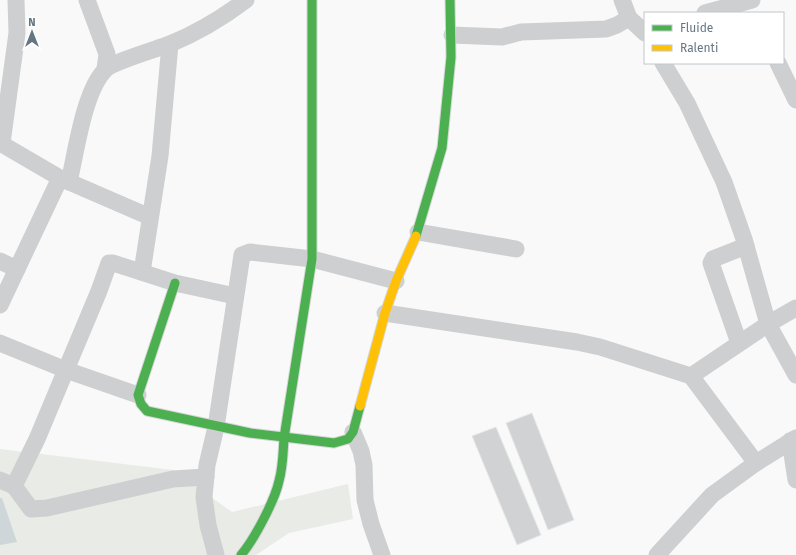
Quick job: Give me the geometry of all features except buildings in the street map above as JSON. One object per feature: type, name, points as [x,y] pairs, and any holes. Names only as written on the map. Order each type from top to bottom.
[{"type":"street","points":[[16,0],[17,33],[1,143],[64,180],[150,217]]},
{"type":"street","points":[[87,0],[111,62]]},
{"type":"street","points":[[0,305],[17,269],[64,180],[87,102],[111,62],[170,44],[205,28],[246,0]]},
{"type":"street","points":[[241,555],[249,546],[259,528],[279,484],[283,462],[284,438],[312,259],[312,0]]},
{"type":"street","points":[[174,283],[138,395],[141,404],[147,411],[216,427],[284,438],[334,443],[348,439],[353,432],[385,313],[396,281],[418,232],[442,148],[446,122],[452,35],[450,0]]},
{"type":"street","points":[[622,0],[629,18],[644,31]]},
{"type":"street","points":[[711,12],[752,5]]},
{"type":"street","points":[[452,35],[502,37],[520,32],[606,29],[629,18]]},
{"type":"street","points":[[142,272],[160,156],[170,44]]},
{"type":"street","points":[[664,64],[687,103],[724,182],[746,246],[768,324],[796,375]]},
{"type":"street","points":[[778,64],[796,100]]},
{"type":"street","points":[[418,232],[516,249]]},
{"type":"street","points":[[739,343],[711,263],[713,259],[746,246]]},
{"type":"street","points":[[216,555],[208,525],[204,497],[242,255],[244,252],[270,253],[312,259],[396,281]]},
{"type":"street","points":[[0,261],[17,269]]},
{"type":"street","points":[[206,477],[173,479],[47,508],[31,509],[7,483],[37,439],[109,263],[113,262],[174,283],[235,296]]},
{"type":"street","points":[[690,376],[768,324],[796,308]]},
{"type":"street","points":[[385,313],[577,342],[600,347],[690,376],[756,462]]},
{"type":"street","points":[[0,343],[66,370],[138,395]]},
{"type":"street","points":[[353,432],[361,451],[364,465],[365,500],[371,524],[382,555]]},
{"type":"street","points":[[657,555],[712,495],[756,462],[793,439],[796,480]]},
{"type":"shaded area","points":[[0,449],[173,470],[232,512],[348,484],[353,519],[289,533],[256,555],[0,555]]},
{"type":"shaded area","points":[[0,498],[2,498],[17,542],[0,545]]},
{"type":"traffic: fast","points":[[241,555],[252,540],[263,520],[277,489],[283,460],[284,438],[312,259],[312,0]]},
{"type":"traffic: fast","points":[[416,236],[442,148],[451,57],[450,0]]},
{"type":"traffic: fast","points":[[175,283],[138,395],[141,404],[147,411],[250,433],[334,443],[348,439],[353,432],[360,406]]},
{"type":"traffic: slow","points":[[360,406],[385,313],[396,281],[416,236]]}]
